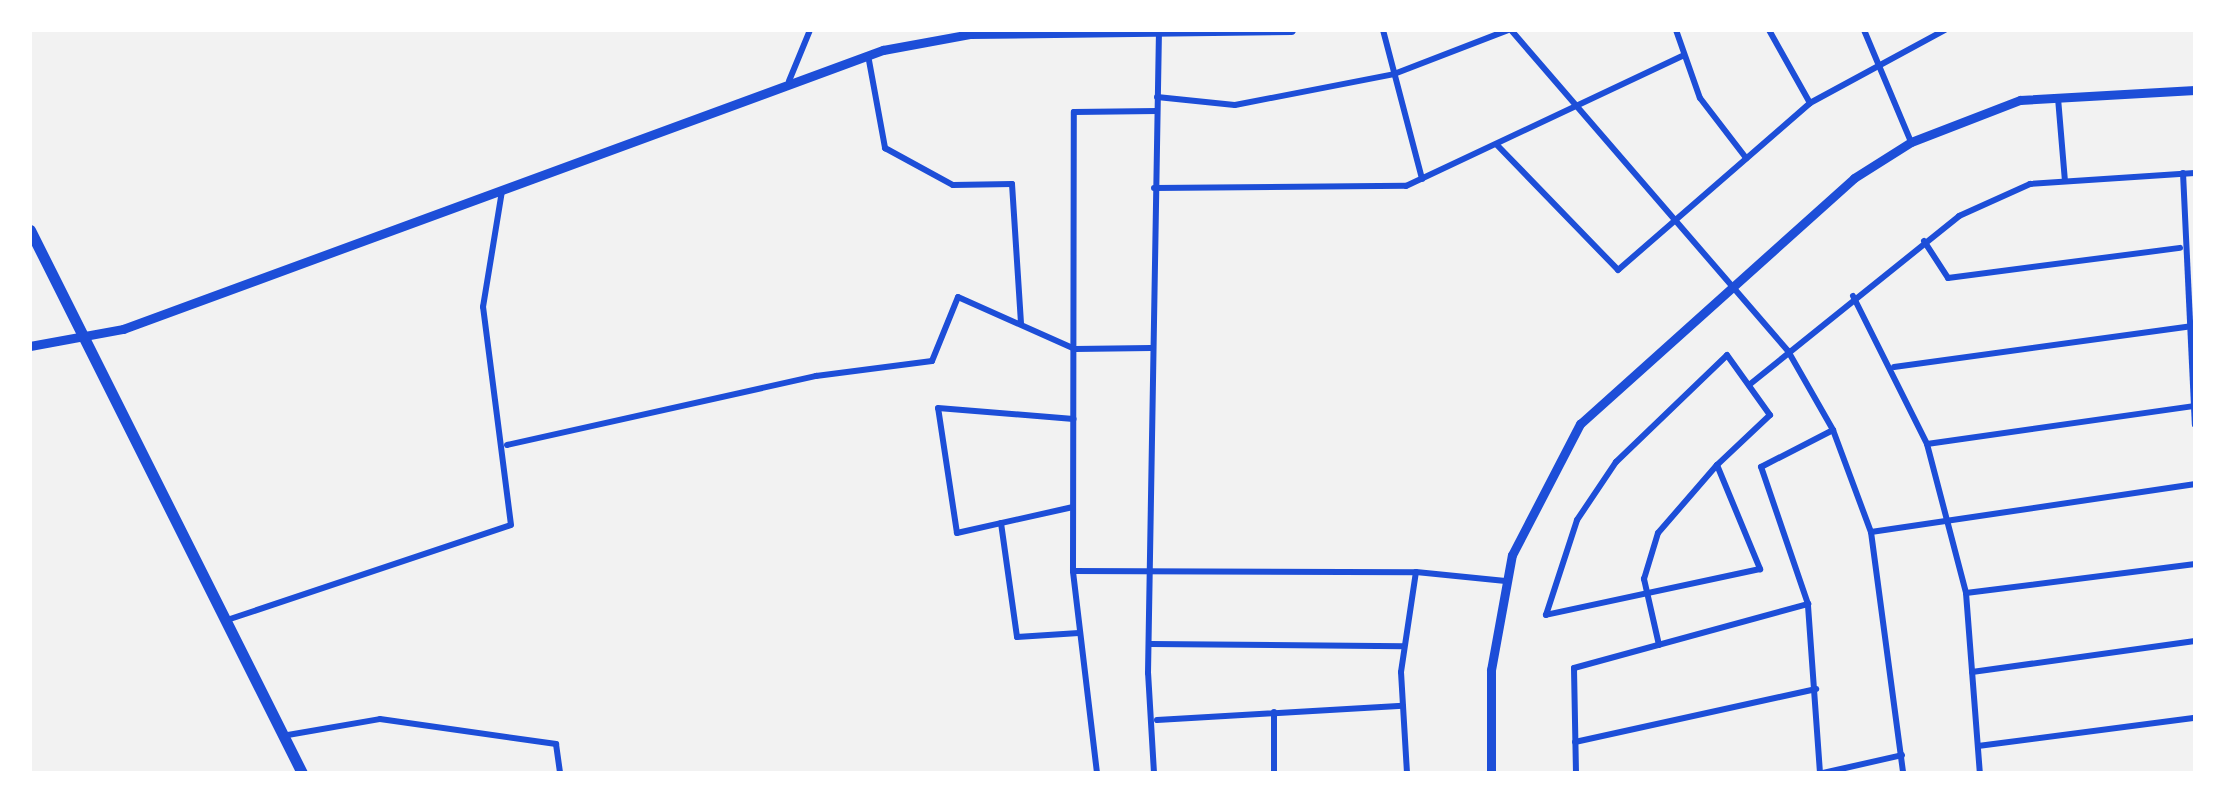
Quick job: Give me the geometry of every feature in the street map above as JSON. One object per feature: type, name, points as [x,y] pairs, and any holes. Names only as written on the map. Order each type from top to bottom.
[{"type":"main road","points":[[30,230],[221,622],[302,773]]},
{"type":"street","points":[[789,81],[810,30]]},
{"type":"street","points":[[30,346],[83,340],[868,55],[970,34],[1291,30]]},
{"type":"street","points":[[1382,30],[1422,179]]},
{"type":"street","points":[[1157,97],[1235,105],[1394,74],[1510,30],[1573,108],[1788,351],[1833,430],[1871,532],[1903,773]]},
{"type":"street","points":[[1676,30],[1700,98],[1746,158]]},
{"type":"street","points":[[1769,30],[1810,103]]},
{"type":"street","points":[[1864,30],[1872,65],[1911,142]]},
{"type":"street","points":[[1497,146],[1618,270],[1810,103],[1872,65],[1945,30]]},
{"type":"street","points":[[1154,773],[1156,720],[1149,570],[1156,31]]},
{"type":"street","points":[[868,55],[885,148],[953,186],[1012,184],[1021,325]]},
{"type":"street","points":[[1154,188],[1422,179],[1684,56]]},
{"type":"street","points":[[1490,773],[1491,670],[1506,581],[1526,516],[1580,424],[1854,178],[1911,142],[2020,100],[2195,90]]},
{"type":"street","points":[[2058,96],[2065,182]]},
{"type":"street","points":[[1097,773],[1073,571],[1074,112],[1156,111]]},
{"type":"street","points":[[1748,385],[1924,241],[2030,184],[2195,172]]},
{"type":"street","points":[[2183,173],[2180,248],[2195,426]]},
{"type":"street","points":[[221,622],[511,525],[507,445],[484,307],[502,187]]},
{"type":"street","points":[[1924,241],[1948,278],[2180,248]]},
{"type":"street","points":[[1854,296],[1894,367],[1926,444],[1966,593],[1980,773]]},
{"type":"street","points":[[507,445],[816,376],[932,360],[958,297],[1075,349],[1151,348]]},
{"type":"street","points":[[1894,367],[2186,327]]},
{"type":"street","points":[[1659,645],[1648,595],[1658,533],[1717,465],[1770,415],[1727,355],[1616,462],[1577,520],[1546,615],[1648,595],[1760,569],[1717,465]]},
{"type":"street","points":[[1926,444],[2193,406]]},
{"type":"street","points":[[1074,419],[938,408],[958,533],[1074,508]]},
{"type":"street","points":[[1833,430],[1762,468],[1808,604],[1822,773],[1902,755]]},
{"type":"street","points":[[1871,532],[2195,484]]},
{"type":"street","points":[[1001,523],[1016,637],[1079,633]]},
{"type":"street","points":[[1966,593],[2195,564]]},
{"type":"street","points":[[1073,571],[1416,572],[1506,581]]},
{"type":"street","points":[[1407,773],[1404,646],[1416,572]]},
{"type":"street","points":[[1576,773],[1574,668],[1808,604]]},
{"type":"street","points":[[1972,672],[2195,641]]},
{"type":"street","points":[[1150,644],[1404,646]]},
{"type":"street","points":[[1575,742],[1816,689]]},
{"type":"street","points":[[1156,720],[1403,706]]},
{"type":"street","points":[[1274,712],[1274,773]]},
{"type":"street","points":[[1978,746],[2195,718]]},
{"type":"street","points":[[280,736],[380,719],[556,744],[560,773]]}]
